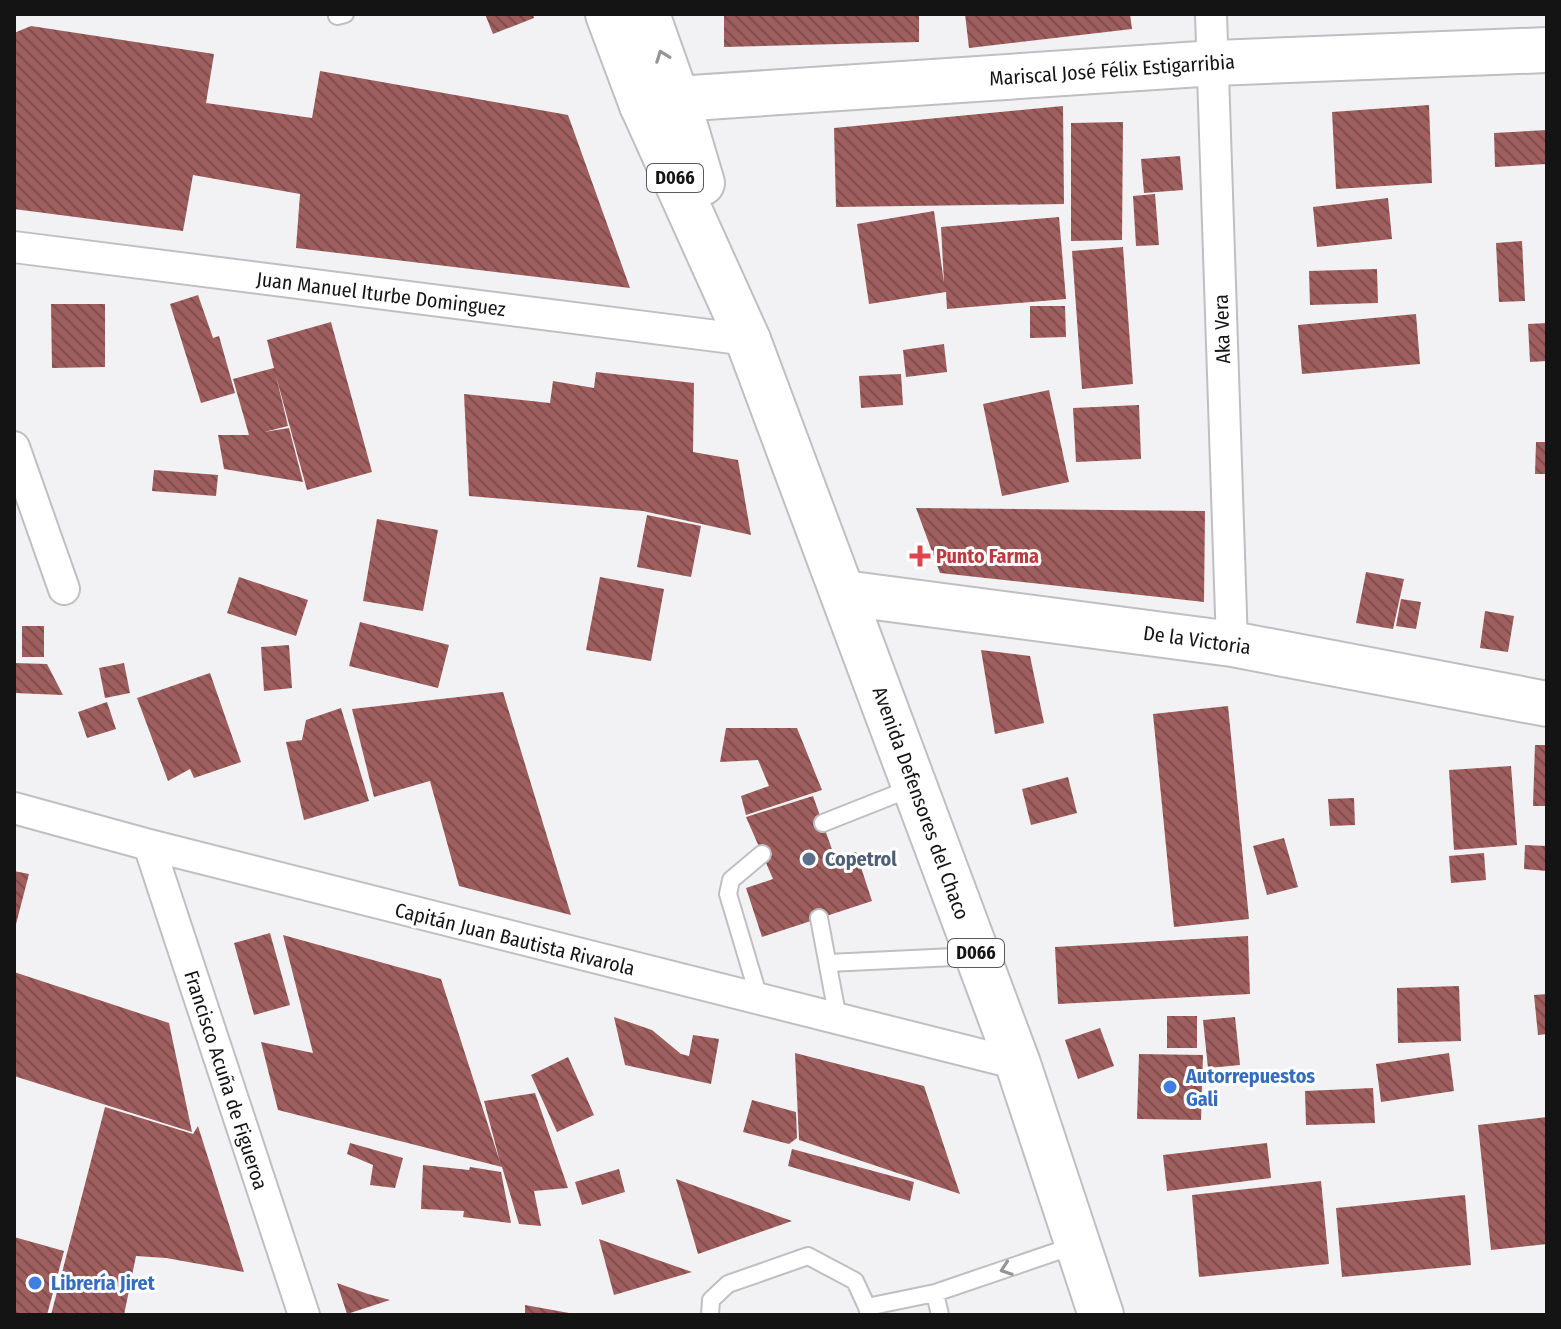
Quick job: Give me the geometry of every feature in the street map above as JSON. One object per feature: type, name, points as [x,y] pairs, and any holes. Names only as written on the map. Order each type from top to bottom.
[{"type":"main road","name":"Avenida Defensores del Chaco","points":[[608,14],[660,102],[1018,1064],[1101,1315]]},
{"type":"main road","name":"Avenida Defensores del Chaco","points":[[647,14],[660,102]]},
{"type":"main road","name":"Mariscal José Félix Estigarribia","points":[[660,102],[1215,63],[1547,50]]},
{"type":"main road","name":"De la Victoria","points":[[844,593],[1232,644],[1547,704]]},
{"type":"street","name":"Aka Vera","points":[[1211,14],[1232,644]]},
{"type":"street","name":"Juan Manuel Iturbe Dominguez","points":[[14,247],[748,340]]},
{"type":"street","points":[[14,447],[64,589]]},
{"type":"street","name":"Capitán Juan Bautista Rivarola","points":[[14,808],[760,1001],[1018,1064]]},
{"type":"street","name":"Francisco Acuña de Figueroa","points":[[149,845],[304,1315]]},
{"type":"lane","points":[[823,823],[916,787]]},
{"type":"lane","points":[[760,1001],[728,894],[731,880],[762,854]]},
{"type":"lane","points":[[819,918],[838,1019]]},
{"type":"lane","points":[[828,963],[977,956]]},
{"type":"lane","points":[[710,1315],[711,1300],[728,1284],[808,1256],[855,1281],[868,1311],[935,1293],[1076,1245]]},
{"type":"lane","points":[[935,1293],[940,1315]]},
{"type":"building","points":[[485,14],[533,14],[534,18],[493,34]]},
{"type":"building","points":[[724,14],[919,14],[919,42],[724,47]]},
{"type":"building","points":[[965,14],[1130,14],[1132,29],[969,48]]},
{"type":"building","points":[[31,26],[214,54],[206,103],[312,118],[320,71],[568,115],[630,288],[296,248],[300,194],[193,175],[183,231],[14,209],[14,33]]},
{"type":"building","points":[[1429,105],[1432,183],[1336,189],[1332,112]]},
{"type":"building","points":[[1063,106],[1064,204],[836,207],[834,128]]},
{"type":"building","points":[[1123,122],[1122,240],[1071,241],[1071,123]]},
{"type":"building","points":[[1547,130],[1547,164],[1495,167],[1494,133]]},
{"type":"building","points":[[1180,156],[1183,190],[1144,193],[1141,159]]},
{"type":"building","points":[[1155,194],[1159,245],[1136,246],[1133,196]]},
{"type":"building","points":[[1388,198],[1392,239],[1317,247],[1313,207]]},
{"type":"building","points":[[934,211],[944,283],[941,227],[1059,217],[1066,299],[947,309],[946,292],[869,304],[857,224]]},
{"type":"building","points":[[1522,241],[1525,301],[1499,302],[1496,243]]},
{"type":"building","points":[[1123,247],[1133,384],[1082,389],[1072,251]]},
{"type":"building","points":[[1377,269],[1378,303],[1310,305],[1309,271]]},
{"type":"building","points":[[198,295],[213,338],[219,336],[235,393],[201,403],[170,304]]},
{"type":"building","points":[[51,304],[105,304],[105,367],[52,368]]},
{"type":"building","points":[[1030,306],[1065,306],[1066,337],[1030,338]]},
{"type":"building","points":[[1416,314],[1420,364],[1302,374],[1298,325]]},
{"type":"building","points":[[331,322],[372,472],[307,490],[276,376],[288,426],[264,432],[289,428],[303,482],[224,469],[218,435],[249,435],[233,379],[274,368],[267,340]]},
{"type":"building","points":[[1547,323],[1547,361],[1530,362],[1528,324]]},
{"type":"building","points":[[944,344],[947,372],[906,377],[903,350]]},
{"type":"building","points":[[596,372],[694,383],[693,452],[738,460],[751,535],[643,511],[469,496],[464,394],[550,403],[553,381],[594,388]]},
{"type":"building","points":[[901,374],[903,405],[861,408],[859,376]]},
{"type":"building","points":[[1049,390],[1069,482],[1002,496],[983,404]]},
{"type":"building","points":[[1139,405],[1141,459],[1076,462],[1073,408]]},
{"type":"building","points":[[1536,442],[1547,442],[1547,474],[1535,474]]},
{"type":"building","points":[[154,470],[218,475],[216,496],[152,491]]},
{"type":"building","points":[[916,508],[1205,511],[1204,602],[940,573]]},
{"type":"building","points":[[647,515],[701,526],[691,577],[637,567]]},
{"type":"building","points":[[377,519],[438,530],[423,611],[363,601]]},
{"type":"building","points":[[1366,572],[1404,579],[1393,629],[1356,623]]},
{"type":"building","points":[[239,577],[308,600],[296,636],[227,613]]},
{"type":"building","points":[[600,577],[664,589],[651,661],[586,650]]},
{"type":"building","points":[[1401,599],[1421,602],[1416,629],[1396,626]]},
{"type":"building","points":[[1485,611],[1514,616],[1508,652],[1480,648]]},
{"type":"building","points":[[360,622],[449,645],[438,688],[349,666]]},
{"type":"building","points":[[22,626],[44,626],[44,657],[22,657]]},
{"type":"building","points":[[289,645],[292,688],[264,691],[261,647]]},
{"type":"building","points":[[981,650],[1030,656],[1044,723],[995,734]]},
{"type":"building","points":[[14,663],[47,664],[63,695],[14,693]]},
{"type":"building","points":[[124,663],[130,693],[105,698],[99,668]]},
{"type":"building","points":[[210,673],[241,762],[194,778],[190,769],[168,781],[137,698]]},
{"type":"building","points":[[503,692],[571,915],[459,886],[430,781],[374,797],[352,709]]},
{"type":"building","points":[[107,702],[116,729],[87,738],[78,712]]},
{"type":"building","points":[[1228,706],[1249,919],[1174,927],[1153,714]]},
{"type":"building","points":[[341,708],[369,801],[304,820],[286,742],[302,740],[306,720]]},
{"type":"building","points":[[726,728],[797,728],[822,790],[746,815],[741,796],[769,786],[758,760],[720,762]]},
{"type":"building","points":[[1535,745],[1547,745],[1547,806],[1533,806]]},
{"type":"building","points":[[1511,766],[1517,845],[1454,850],[1449,770]]},
{"type":"building","points":[[1068,777],[1077,813],[1031,825],[1022,789]]},
{"type":"building","points":[[813,796],[834,855],[856,852],[872,901],[762,937],[746,888],[773,879],[746,817]]},
{"type":"building","points":[[1354,798],[1355,825],[1330,826],[1328,799]]},
{"type":"building","points":[[1284,838],[1298,887],[1267,895],[1253,846]]},
{"type":"building","points":[[1525,845],[1547,846],[1547,871],[1524,869]]},
{"type":"building","points":[[1484,853],[1486,880],[1451,883],[1449,856]]},
{"type":"building","points":[[14,871],[29,874],[15,928],[14,928]]},
{"type":"building","points":[[270,933],[290,1005],[254,1015],[234,943]]},
{"type":"building","points":[[283,935],[441,979],[500,1162],[484,1101],[535,1093],[568,1188],[534,1191],[541,1226],[519,1224],[502,1167],[278,1110],[261,1042],[313,1053]]},
{"type":"building","points":[[1248,936],[1250,994],[1058,1004],[1055,947]]},
{"type":"building","points":[[14,972],[169,1023],[192,1132],[14,1076]]},
{"type":"building","points":[[1459,986],[1461,1041],[1398,1043],[1397,988]]},
{"type":"building","points":[[1547,994],[1547,1034],[1538,1035],[1534,995]]},
{"type":"building","points":[[1167,1016],[1197,1016],[1197,1048],[1167,1048]]},
{"type":"building","points":[[614,1017],[652,1030],[681,1054],[689,1056],[693,1035],[719,1039],[711,1084],[625,1065]]},
{"type":"building","points":[[1235,1017],[1240,1065],[1208,1068],[1203,1020]]},
{"type":"building","points":[[1100,1028],[1114,1066],[1078,1079],[1065,1040]]},
{"type":"building","points":[[795,1053],[924,1086],[960,1194],[799,1140]]},
{"type":"building","points":[[1449,1053],[1454,1091],[1381,1102],[1376,1064]]},
{"type":"building","name":"Autorrepuestos Gali","points":[[1139,1054],[1203,1055],[1201,1120],[1137,1119]]},
{"type":"building","points":[[568,1057],[594,1115],[557,1132],[531,1075]]},
{"type":"building","points":[[1373,1088],[1375,1123],[1306,1125],[1305,1091]]},
{"type":"building","points":[[752,1100],[796,1112],[797,1138],[789,1144],[743,1132]]},
{"type":"building","points":[[105,1107],[193,1134],[198,1126],[244,1272],[166,1258],[136,1256],[124,1315],[51,1315]]},
{"type":"building","points":[[1547,1117],[1547,1244],[1491,1250],[1478,1125]]},
{"type":"building","points":[[350,1143],[403,1158],[395,1188],[370,1185],[373,1165],[347,1154]]},
{"type":"building","points":[[1267,1143],[1271,1178],[1167,1191],[1163,1155]]},
{"type":"building","points":[[792,1149],[914,1182],[910,1201],[788,1166]]},
{"type":"building","points":[[423,1165],[501,1172],[511,1223],[463,1217],[464,1211],[421,1209]]},
{"type":"building","points":[[619,1169],[625,1192],[582,1205],[575,1182]]},
{"type":"building","points":[[676,1179],[698,1187],[792,1221],[698,1254]]},
{"type":"building","points":[[1321,1181],[1329,1264],[1199,1277],[1192,1195]]},
{"type":"building","points":[[1465,1195],[1471,1265],[1342,1277],[1336,1208]]},
{"type":"building","name":"Librería Jiret","points":[[14,1237],[64,1251],[47,1315],[14,1315]]},
{"type":"building","points":[[599,1239],[652,1258],[692,1272],[614,1295]]},
{"type":"building","points":[[337,1283],[368,1294],[390,1300],[347,1314]]},
{"type":"building","points":[[525,1305],[569,1313],[569,1315],[525,1315]]},
{"type":"place","name":"Punto Farma","points":[[920,556]]},
{"type":"place","name":"Copetrol","points":[[809,859]]},
{"type":"place","name":"Autorrepuestos Gali","points":[[1170,1087]]},
{"type":"place","name":"Librería Jiret","points":[[35,1283]]}]
